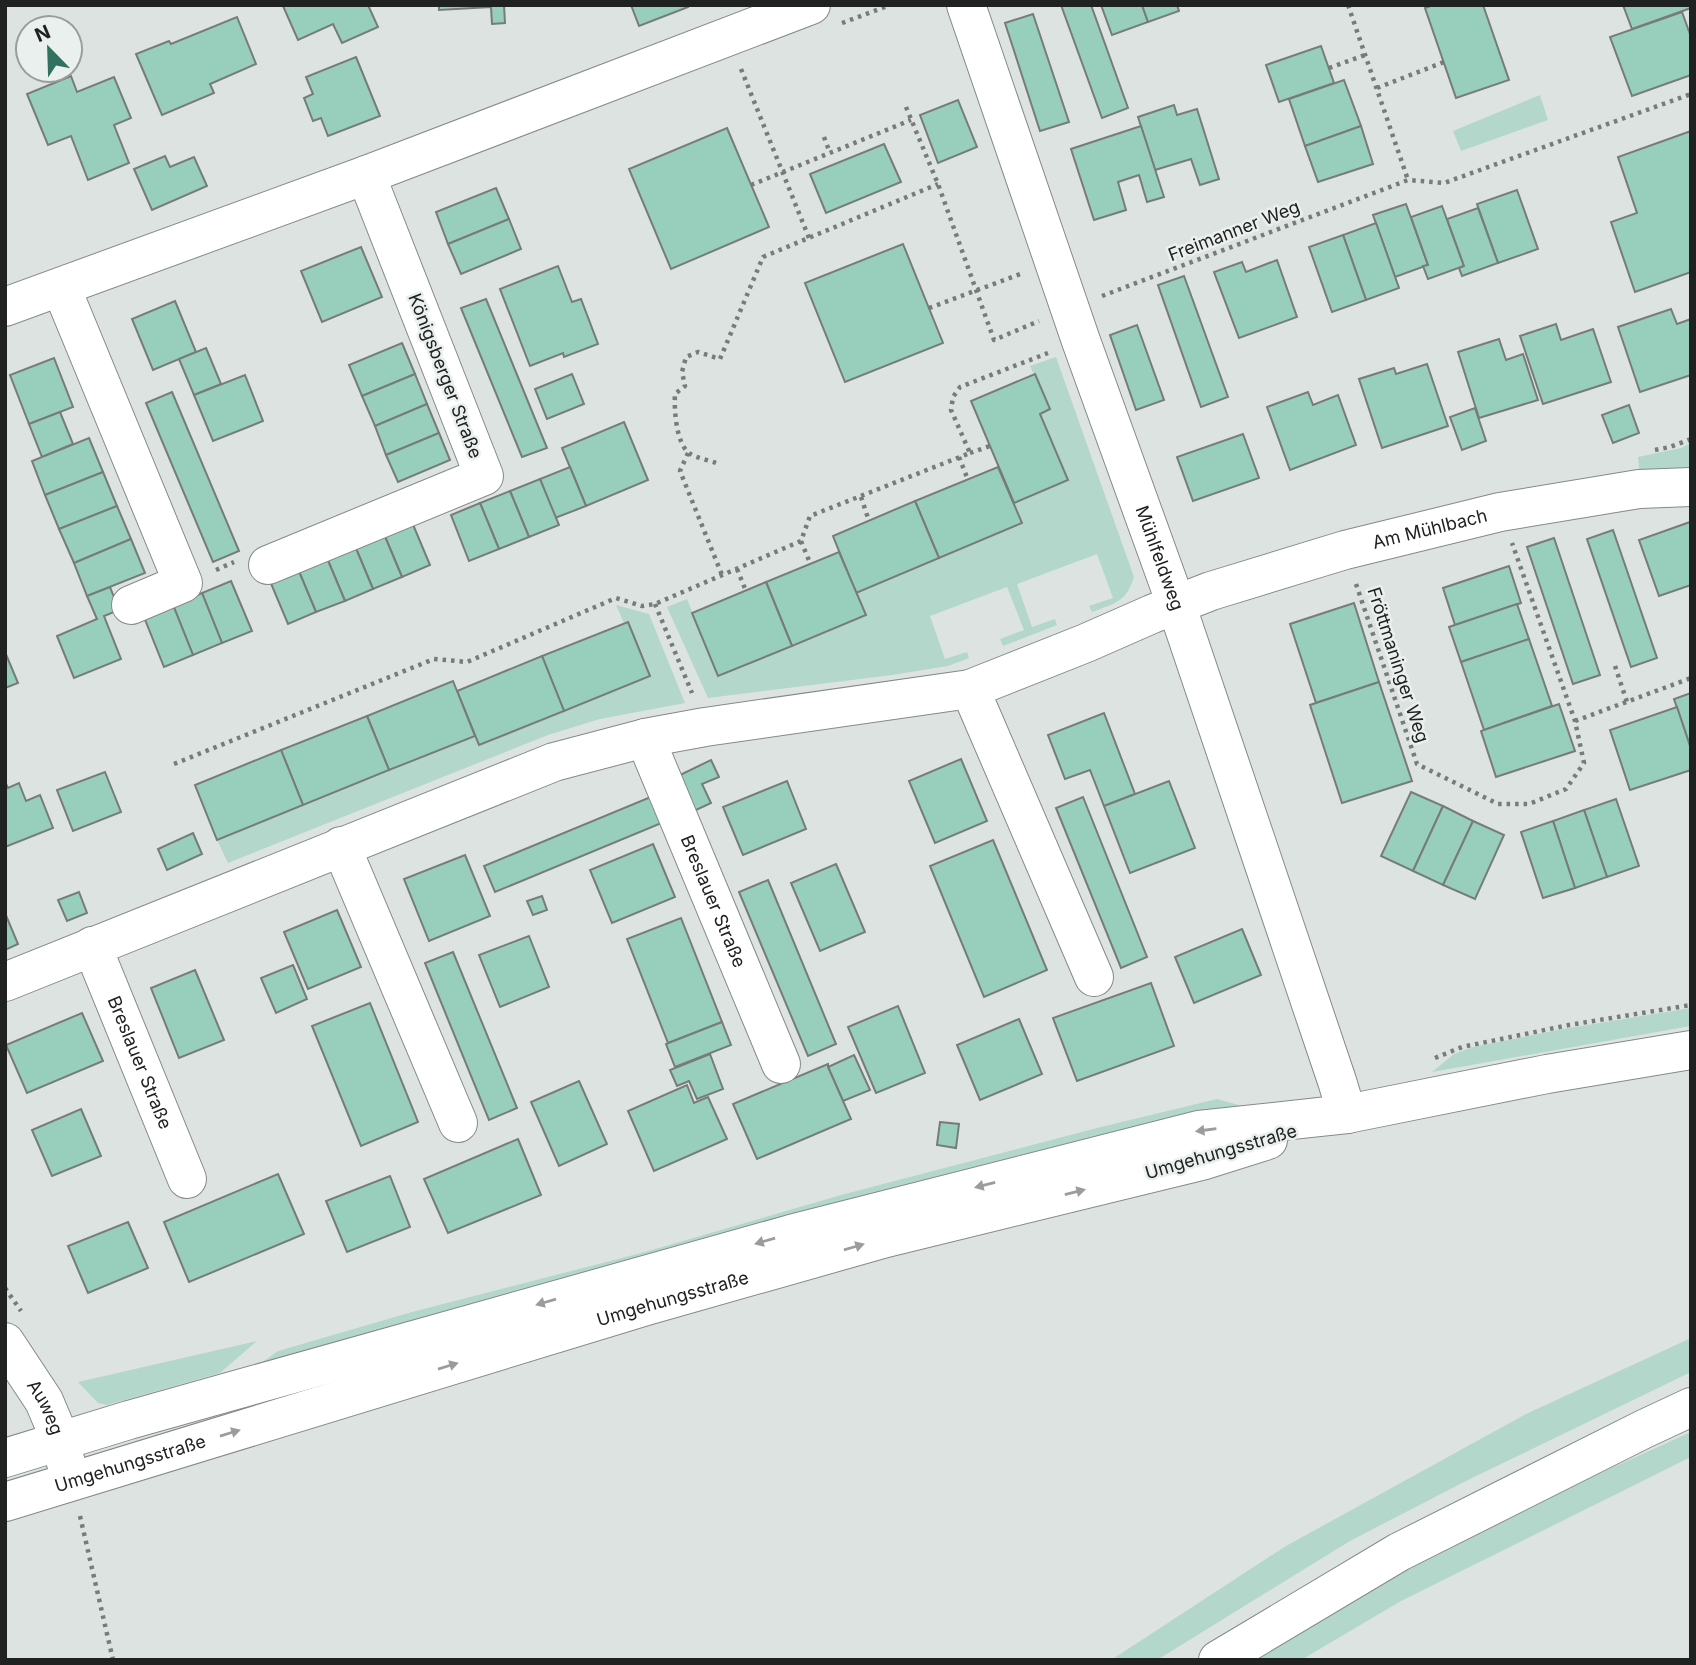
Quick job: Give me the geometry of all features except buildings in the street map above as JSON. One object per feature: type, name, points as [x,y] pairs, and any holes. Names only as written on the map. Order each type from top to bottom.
[{"type":"street","points":[[5,307],[366,175],[811,5]]},
{"type":"street","name":"Mühlfeldweg","points":[[966,5],[1176,604],[1347,1114]]},
{"type":"street","name":"Königsberger Straße","points":[[268,565],[484,476],[366,175]]},
{"type":"street","points":[[61,287],[183,583],[131,605]]},
{"type":"street","name":"Am Mühlbach","points":[[1176,604],[1345,550],[1500,512],[1639,489],[1691,487]]},
{"type":"street","points":[[5,982],[554,762],[645,738],[705,727],[970,689],[1176,604]]},
{"type":"street","points":[[970,689],[1094,977]]},
{"type":"street","name":"Breslauer Straße","points":[[645,738],[780,1064]]},
{"type":"street","points":[[341,846],[458,1122]]},
{"type":"street","name":"Breslauer Straße","points":[[92,946],[187,1179]]},
{"type":"street","name":"Umgehungsstraße","points":[[5,1458],[156,1412],[765,1241],[1199,1130],[1347,1114],[1547,1074],[1691,1050]]},
{"type":"street","name":"Umgehungsstraße","points":[[5,1502],[659,1302],[886,1238],[1205,1160],[1347,1114]]},
{"type":"street","name":"Auweg","points":[[5,1342],[44,1401],[71,1481]]},
{"type":"street","points":[[1219,1660],[1399,1552],[1691,1407]]},
{"type":"path","points":[[1348,5],[1408,180]]},
{"type":"path","points":[[1329,68],[1365,55]]},
{"type":"path","points":[[738,61],[809,238]]},
{"type":"path","points":[[1377,88],[1444,62]]},
{"type":"path","name":"Freimanner Weg","points":[[1076,325],[1408,180],[1444,183],[1691,94]]},
{"type":"path","points":[[906,107],[938,184],[994,340],[1076,325]]},
{"type":"path","points":[[751,185],[911,120]]},
{"type":"path","points":[[824,137],[830,153]]},
{"type":"path","points":[[716,463],[688,453],[682,443],[674,409],[675,394],[685,386],[682,372],[686,357],[698,352],[720,359],[763,257],[938,184]]},
{"type":"path","points":[[929,308],[1054,261]]},
{"type":"path","points":[[970,453],[951,410],[953,397],[960,387],[1076,325]]},
{"type":"path","points":[[1643,452],[1670,447],[1691,439]]},
{"type":"path","points":[[810,564],[801,541],[810,516],[990,446]]},
{"type":"path","points":[[688,453],[680,471],[722,575]]},
{"type":"path","points":[[959,457],[968,480]]},
{"type":"path","points":[[861,497],[869,521]]},
{"type":"path","name":"Fröttmaninger Weg","points":[[1345,550],[1417,764],[1498,804],[1529,804],[1566,789],[1584,763],[1575,721],[1500,512]]},
{"type":"path","points":[[174,764],[434,659],[467,662],[616,598],[642,606],[655,604],[801,541]]},
{"type":"path","points":[[183,583],[261,551],[268,565]]},
{"type":"path","points":[[737,569],[746,591]]},
{"type":"path","points":[[655,604],[705,727]]},
{"type":"path","points":[[1615,666],[1627,702]]},
{"type":"path","points":[[1575,721],[1691,678]]},
{"type":"path","points":[[71,1481],[113,1660]]},
{"type":"green space","points":[[1540,95],[1548,120],[1461,151],[1453,131]]},
{"type":"green space","points":[[1056,357],[1134,577],[1124,597],[1092,612],[1089,606],[1113,598],[1097,554],[1017,584],[1032,627],[1055,619],[1057,625],[1003,646],[1000,639],[1024,630],[1007,587],[930,616],[945,659],[967,652],[969,658],[948,666],[708,698],[667,607],[687,599],[719,676],[865,615],[856,593],[1022,523],[1014,503],[1067,480],[1040,414],[1050,409],[1030,366]]},
{"type":"green space","points":[[1691,443],[1691,473],[1640,477],[1638,457],[1681,448]]},
{"type":"green space","points":[[616,605],[649,614],[685,703],[600,719],[548,735],[228,863],[217,840],[475,736],[479,745],[649,676],[628,622],[624,623]]},
{"type":"green space","points":[[1691,1008],[1691,1026],[1432,1072],[1454,1054],[1473,1047]]},
{"type":"green space","points":[[1217,1099],[1249,1108],[233,1383],[278,1351],[412,1312],[645,1252],[841,1195]]},
{"type":"green space","points":[[1691,1338],[1691,1372],[1466,1481],[1350,1541],[1157,1660],[1111,1660],[1286,1546],[1526,1414]]},
{"type":"green space","points":[[257,1341],[220,1373],[107,1405],[98,1403],[78,1382]]},
{"type":"green space","points":[[1691,1432],[1691,1457],[1401,1601],[1301,1660],[1252,1660],[1460,1541]]}]
